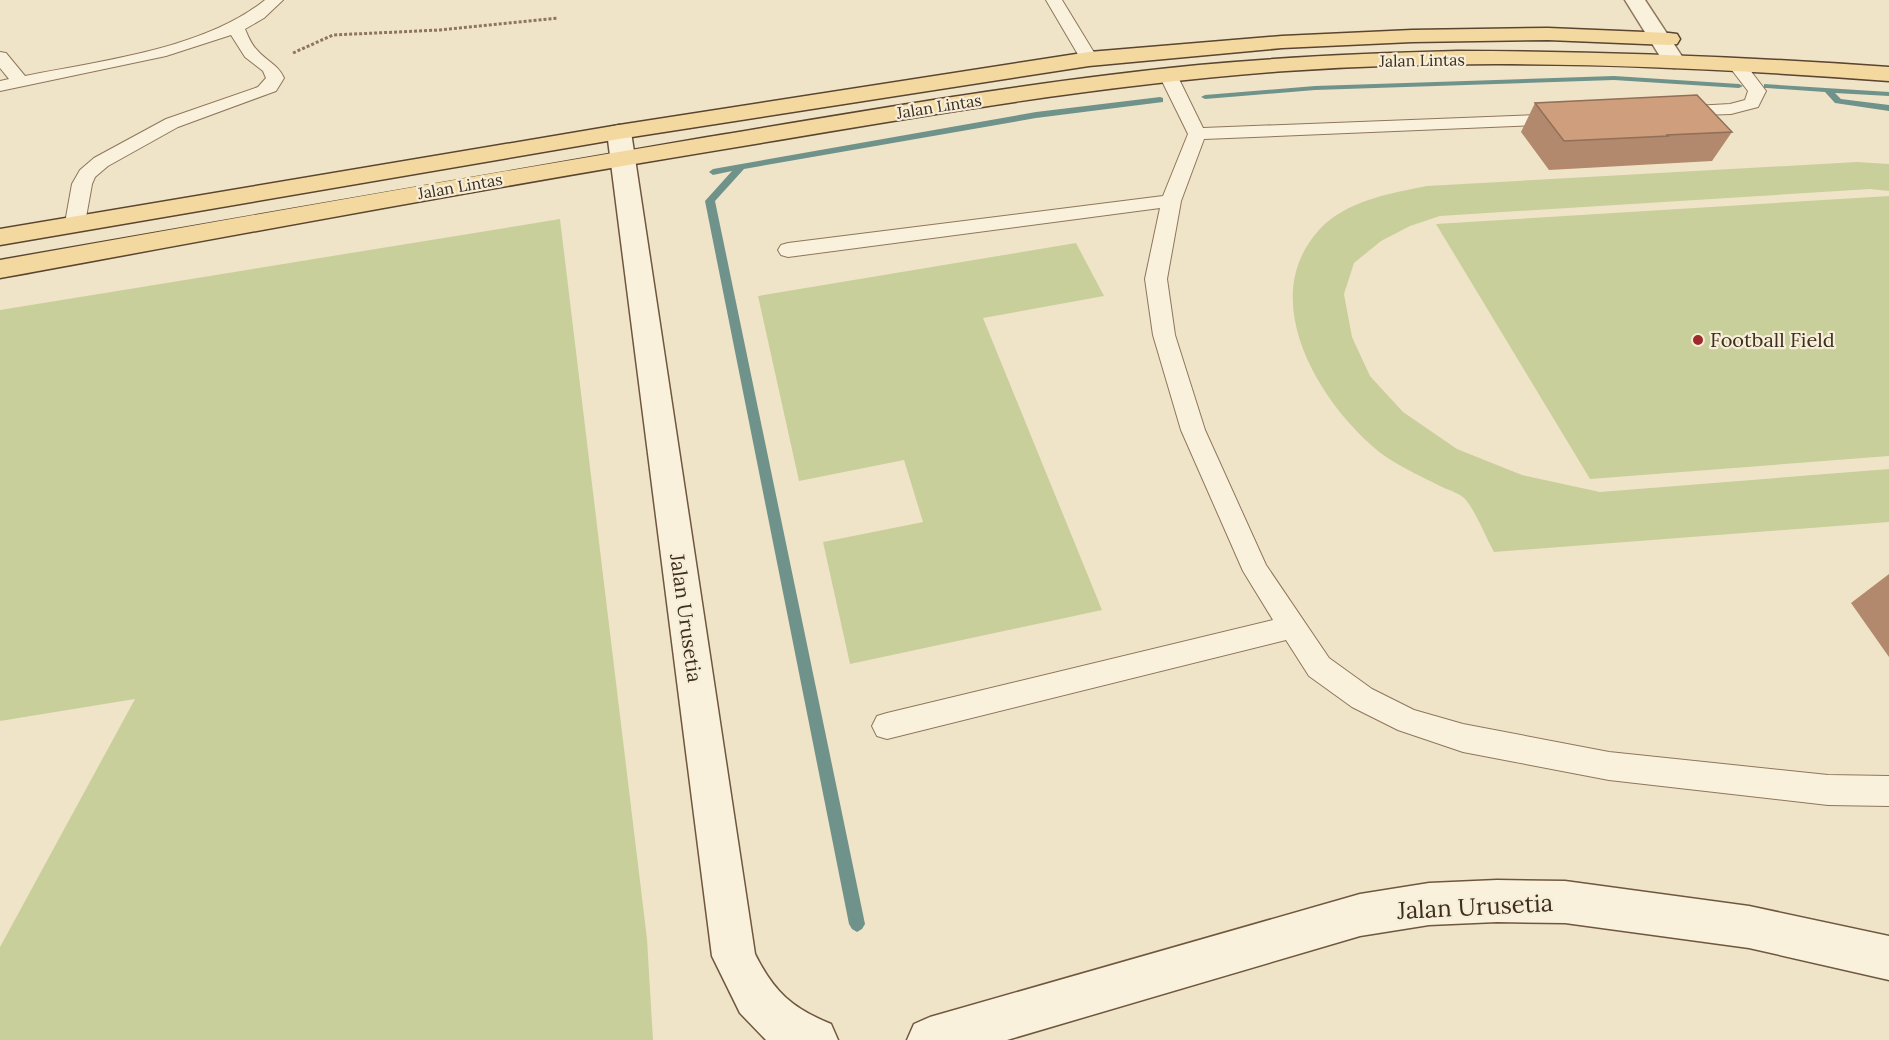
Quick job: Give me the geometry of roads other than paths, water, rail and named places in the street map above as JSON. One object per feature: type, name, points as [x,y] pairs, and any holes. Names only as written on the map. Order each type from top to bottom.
[{"type":"main road","points":[[1635,0],[1657,39],[1674,62]]},
{"type":"main road","name":"Jalan Lintas","points":[[0,269],[621,145],[1089,59],[1282,42],[1412,36],[1548,34],[1757,43]]},
{"type":"main road","points":[[1780,45],[1852,50]]},
{"type":"main road","name":"Jalan Lintas","points":[[0,237],[75,223],[621,145],[1168,75],[1274,66],[1423,59],[1674,62],[1889,75]]},
{"type":"main road","name":"Jalan Urusetia","points":[[621,145],[734,956],[750,993],[774,1030],[815,1040]]},
{"type":"main road","name":"Jalan Urusetia","points":[[930,1040],[1360,915],[1429,904],[1497,901],[1565,902],[1749,927],[1889,958]]},
{"type":"lane","points":[[0,86],[194,42],[256,16],[275,0]]},
{"type":"lane","points":[[1054,0],[1089,59]]},
{"type":"lane","points":[[75,223],[82,184],[94,168],[125,148],[172,123],[267,89],[275,78],[267,65],[255,58],[245,45],[236,26]]},
{"type":"lane","points":[[0,57],[21,83]]},
{"type":"lane","points":[[1662,113],[1731,109],[1752,103],[1757,91],[1737,65]]},
{"type":"lane","points":[[1168,75],[1197,134],[1171,201],[1156,279],[1164,335],[1198,441],[1256,571],[1319,667],[1362,698],[1408,721],[1463,738],[1609,766],[1828,790],[1889,790]]},
{"type":"lane","points":[[1197,134],[1577,118]]},
{"type":"lane","points":[[788,250],[1171,201]]},
{"type":"lane","points":[[887,726],[1292,627]]},
{"type":"waterway","points":[[1205,97],[1315,88],[1614,78],[1739,86]]},
{"type":"waterway","points":[[1767,86],[1889,94]]},
{"type":"waterway","points":[[1827,90],[1838,101],[1889,108]]},
{"type":"waterway","points":[[741,167],[1036,115],[1160,100]]},
{"type":"waterway","points":[[713,172],[741,167]]},
{"type":"waterway","points":[[741,167],[710,201],[857,924]]},
{"type":"place","name":"Football Field","points":[[1698,340]]}]
